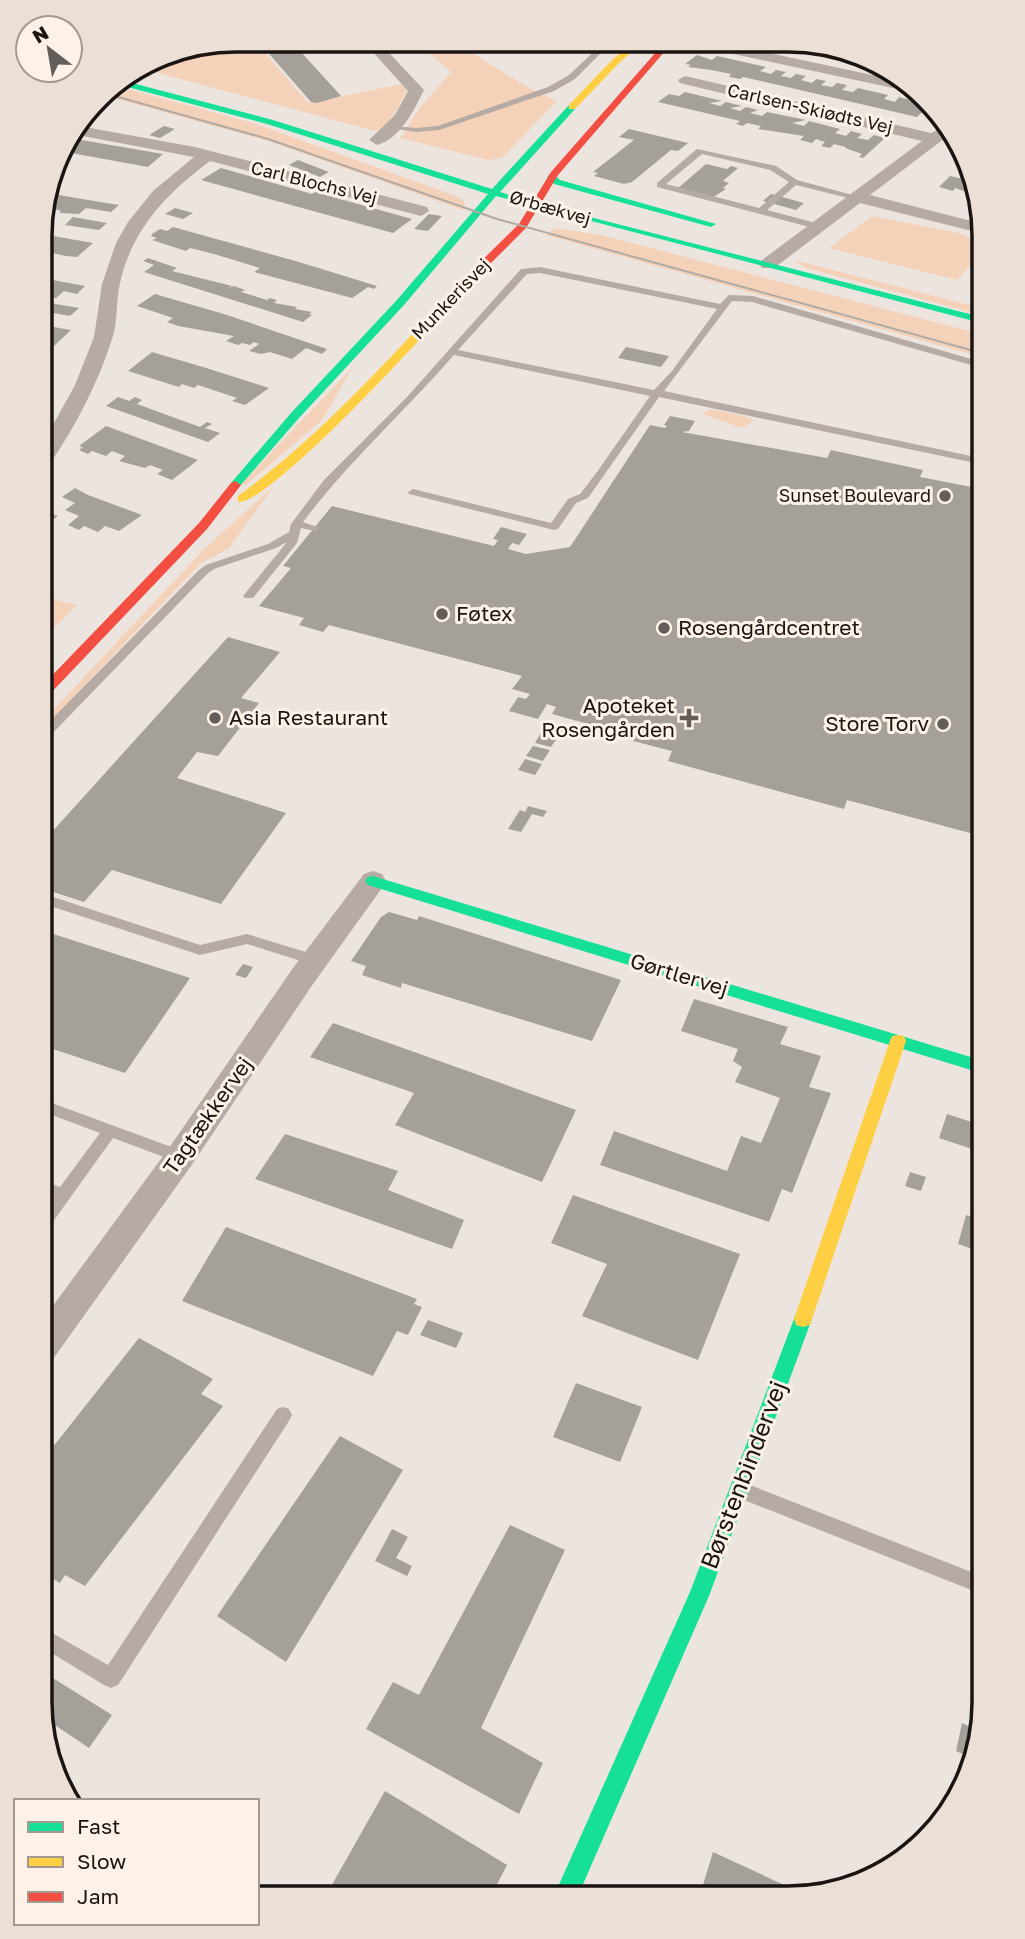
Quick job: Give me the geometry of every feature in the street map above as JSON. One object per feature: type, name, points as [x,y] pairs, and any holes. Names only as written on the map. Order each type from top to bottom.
[{"type":"main road","points":[[501,214],[512,186],[593,101],[595,83],[627,53]]},
{"type":"main road","name":"Munkerisvej","points":[[203,526],[278,474],[343,412],[483,264],[523,226],[544,191],[660,53]]},
{"type":"main road","points":[[143,77],[416,151]]},
{"type":"main road","points":[[132,85],[360,149],[406,157],[512,186]]},
{"type":"main road","points":[[270,122],[359,158],[461,193],[479,202],[483,209]]},
{"type":"main road","name":"Munkerisvej","points":[[53,682],[203,526],[276,434],[357,351],[483,209],[512,186]]},
{"type":"main road","name":"Ørbækvej","points":[[512,186],[544,191],[773,251],[972,317]]},
{"type":"main road","name":"Ørbækvej","points":[[512,186],[544,191]]},
{"type":"main road","points":[[544,191],[652,225],[727,231]]},
{"type":"main road","name":"Ørbækvej","points":[[773,251],[812,257]]},
{"type":"main road","points":[[343,412],[356,377],[374,357]]},
{"type":"main road","name":"Gørtlervej","points":[[373,881],[972,1064]]},
{"type":"main road","name":"Børstenbindervej","points":[[571,1886],[617,1788],[771,1410],[898,1041]]},
{"type":"street","points":[[377,140],[395,128],[407,111],[416,90],[381,53]]},
{"type":"street","name":"Carlsen-Skiødts Vej","points":[[747,53],[891,84]]},
{"type":"street","name":"Carlsen-Skiødts Vej","points":[[685,80],[940,135]]},
{"type":"street","name":"Carl Blochs Vej","points":[[85,132],[207,155],[421,211]]},
{"type":"street","name":"Carlsen-Skiødts Vej","points":[[773,251],[817,226],[940,135]]},
{"type":"street","points":[[53,443],[100,348],[105,333],[111,287],[123,244],[137,218],[161,191],[207,155]]},
{"type":"street","points":[[856,197],[972,226]]},
{"type":"street","name":"Tagtækkervej","points":[[53,1332],[180,1157],[314,960],[373,881]]},
{"type":"lane","points":[[395,128],[439,128],[551,89],[572,77],[597,53]]},
{"type":"lane","points":[[817,226],[660,185],[700,151],[773,167],[794,182],[856,197]]},
{"type":"lane","points":[[761,211],[794,182]]},
{"type":"lane","points":[[53,726],[203,572],[210,567],[272,546],[295,529],[340,468],[410,399],[524,271],[530,269],[720,307]]},
{"type":"lane","points":[[413,492],[554,527],[572,501],[584,496],[590,489],[657,393],[675,373],[729,298],[753,299],[972,362]]},
{"type":"lane","points":[[452,352],[972,459]]},
{"type":"lane","points":[[295,529],[315,528]]},
{"type":"lane","points":[[249,596],[292,543],[295,529]]},
{"type":"lane","points":[[53,902],[200,950],[247,939],[314,960]]},
{"type":"lane","points":[[53,1110],[180,1157]]},
{"type":"lane","points":[[53,1209],[110,1131]]},
{"type":"lane","points":[[53,1191],[63,1195]]},
{"type":"lane","points":[[53,1642],[111,1678],[283,1415]]},
{"type":"lane","points":[[740,1490],[972,1581]]},
{"type":"shaded area","points":[[265,53],[308,103],[402,84],[407,90],[390,119],[375,131],[154,71],[177,62],[212,54]]},
{"type":"shaded area","points":[[429,53],[472,53],[529,88],[557,101],[502,158],[488,160],[400,138],[419,109],[451,72]]},
{"type":"shaded area","points":[[127,89],[253,123],[456,196],[464,201],[465,207],[463,210],[268,141],[115,98]]},
{"type":"shaded area","points":[[872,216],[963,234],[972,240],[972,263],[957,280],[829,248]]},
{"type":"shaded area","points":[[556,228],[601,235],[972,332],[972,354],[545,235]]},
{"type":"shaded area","points":[[794,260],[972,306],[972,313],[806,268]]},
{"type":"shaded area","points":[[353,367],[322,420],[246,485],[241,484]]},
{"type":"shaded area","points":[[712,409],[754,420],[745,427],[739,427],[702,414]]},
{"type":"shaded area","points":[[274,486],[229,548],[200,564],[53,718],[53,710],[204,549]]},
{"type":"shaded area","points":[[53,599],[77,605],[53,629]]},
{"type":"building","points":[[268,53],[302,53],[341,96],[317,103],[311,102]]},
{"type":"building","points":[[697,55],[712,60],[717,56],[766,67],[760,71],[771,74],[776,70],[786,72],[781,76],[791,78],[796,74],[806,76],[801,80],[812,83],[816,79],[826,81],[821,85],[847,85],[842,90],[853,92],[858,88],[888,95],[884,99],[895,102],[899,97],[913,101],[923,111],[917,117],[743,77],[729,77],[731,74],[688,67],[691,65],[685,64]]},
{"type":"building","points":[[685,92],[722,101],[709,103],[720,106],[726,102],[742,106],[730,108],[740,111],[746,107],[758,110],[750,113],[762,116],[767,112],[806,120],[792,123],[804,126],[809,121],[840,129],[835,133],[846,136],[851,131],[862,134],[857,138],[868,140],[874,135],[885,138],[863,158],[859,157],[862,154],[846,147],[834,144],[830,148],[821,146],[825,142],[816,139],[812,143],[800,140],[804,136],[758,129],[761,126],[747,123],[743,126],[736,124],[740,121],[658,102],[669,94],[679,96]]},
{"type":"building","points":[[164,126],[175,129],[160,138],[149,135]]},
{"type":"building","points":[[629,129],[688,143],[678,151],[671,150],[632,182],[624,184],[594,176],[598,173],[593,172],[634,140],[619,137]]},
{"type":"building","points":[[80,140],[163,154],[148,167],[72,153]]},
{"type":"building","points":[[298,160],[329,172],[320,177],[289,165]]},
{"type":"building","points":[[706,164],[727,169],[731,166],[738,168],[723,181],[729,183],[723,188],[726,189],[712,198],[677,189]]},
{"type":"building","points":[[221,168],[412,219],[393,233],[201,180]]},
{"type":"building","points":[[950,176],[964,179],[967,192],[955,188],[953,191],[939,187]]},
{"type":"building","points":[[771,194],[804,203],[796,210],[763,201]]},
{"type":"building","points":[[58,195],[119,205],[111,212],[86,208],[79,214],[59,213],[61,211],[55,209]]},
{"type":"building","points":[[175,208],[193,213],[183,219],[165,214]]},
{"type":"building","points":[[429,214],[442,216],[428,231],[414,229]]},
{"type":"building","points":[[73,217],[107,223],[99,230],[65,225]]},
{"type":"building","points":[[173,227],[377,286],[374,289],[368,287],[352,298],[254,272],[260,268],[214,254],[190,248],[186,251],[152,240],[157,238],[151,236],[152,234],[160,229],[167,231]]},
{"type":"building","points":[[53,236],[93,243],[77,257],[53,253]]},
{"type":"building","points":[[148,258],[177,268],[172,271],[232,286],[228,288],[234,286],[245,290],[241,292],[267,300],[277,300],[274,303],[297,307],[295,309],[312,312],[309,314],[312,315],[303,322],[144,272],[154,265],[143,261]]},
{"type":"building","points":[[53,280],[85,286],[77,294],[64,291],[53,298]]},
{"type":"building","points":[[155,294],[327,349],[322,354],[306,348],[292,359],[270,352],[261,354],[249,351],[259,344],[254,342],[250,345],[238,345],[226,341],[234,336],[178,326],[167,322],[173,318],[137,306]]},
{"type":"building","points":[[53,304],[79,308],[70,316],[53,313]]},
{"type":"building","points":[[53,327],[71,330],[54,346]]},
{"type":"building","points":[[626,347],[669,356],[661,367],[618,358]]},
{"type":"building","points":[[152,352],[269,388],[245,405],[232,401],[237,398],[198,385],[194,388],[182,384],[179,387],[128,371]]},
{"type":"building","points":[[118,397],[129,401],[135,397],[142,400],[137,404],[200,427],[207,422],[212,424],[205,428],[220,433],[208,442],[106,406]]},
{"type":"building","name":"Rosengårdcentret","points":[[670,416],[695,421],[689,431],[682,432],[827,458],[831,450],[923,470],[920,477],[972,487],[972,834],[847,800],[844,809],[668,761],[672,751],[633,741],[635,737],[552,714],[556,707],[547,704],[538,719],[509,711],[518,697],[526,699],[530,694],[512,689],[522,676],[329,625],[323,632],[299,625],[304,618],[259,606],[291,568],[283,566],[332,506],[494,546],[498,540],[493,539],[501,527],[527,534],[519,545],[512,543],[508,549],[526,554],[570,547],[650,425],[665,428],[667,426],[664,425]]},
{"type":"building","points":[[106,426],[198,460],[172,480],[157,474],[163,470],[150,465],[145,468],[119,461],[125,456],[112,451],[106,456],[79,450],[83,447],[79,446]]},
{"type":"building","points":[[75,488],[142,515],[119,531],[105,526],[98,532],[84,526],[79,530],[68,525],[79,516],[65,510],[75,503],[62,497]]},
{"type":"building","points":[[228,637],[280,652],[241,698],[259,703],[218,756],[197,752],[177,778],[286,813],[221,904],[112,870],[84,902],[53,892],[53,831]]},
{"type":"building","points":[[544,723],[564,729],[560,735],[540,729]]},
{"type":"building","points":[[541,732],[558,737],[551,747],[535,743]]},
{"type":"building","points":[[533,746],[550,750],[543,761],[526,756]]},
{"type":"building","points":[[525,759],[542,764],[535,775],[518,770]]},
{"type":"building","points":[[528,806],[547,811],[543,817],[532,814],[521,832],[508,829],[520,810],[525,812]]},
{"type":"building","points":[[389,912],[417,920],[419,916],[621,980],[592,1041],[402,983],[401,988],[362,975],[366,966],[351,961],[381,917]]},
{"type":"building","points":[[53,934],[190,978],[125,1073],[53,1049]]},
{"type":"building","points":[[243,964],[253,967],[246,978],[235,975]]},
{"type":"building","points":[[694,999],[788,1027],[780,1044],[821,1056],[809,1087],[831,1093],[792,1193],[782,1189],[769,1222],[600,1165],[614,1131],[727,1171],[741,1136],[761,1143],[780,1098],[735,1082],[742,1067],[733,1061],[738,1049],[681,1031]]},
{"type":"building","points":[[333,1023],[576,1110],[542,1182],[395,1125],[414,1093],[310,1057]]},
{"type":"building","points":[[947,1114],[972,1122],[972,1149],[939,1138]]},
{"type":"building","points":[[285,1134],[398,1171],[388,1190],[464,1220],[452,1249],[255,1179]]},
{"type":"building","points":[[910,1172],[926,1177],[921,1191],[905,1186]]},
{"type":"building","points":[[573,1195],[740,1254],[698,1360],[582,1316],[607,1264],[551,1243]]},
{"type":"building","points":[[966,1215],[972,1217],[972,1249],[958,1244]]},
{"type":"building","points":[[226,1227],[417,1299],[414,1304],[422,1307],[408,1335],[397,1331],[373,1376],[182,1301]]},
{"type":"building","points":[[428,1320],[463,1333],[456,1348],[420,1335]]},
{"type":"building","points":[[139,1338],[213,1379],[201,1394],[223,1406],[85,1586],[65,1575],[60,1583],[53,1579],[53,1447]]},
{"type":"building","points":[[576,1383],[642,1407],[620,1462],[553,1437]]},
{"type":"building","points":[[340,1436],[403,1470],[286,1662],[217,1616]]},
{"type":"building","points":[[510,1525],[565,1550],[481,1728],[543,1763],[519,1814],[366,1729],[393,1682],[419,1695]]},
{"type":"building","points":[[392,1529],[408,1537],[396,1558],[412,1566],[407,1576],[375,1561]]},
{"type":"building","points":[[53,1678],[112,1715],[89,1748],[54,1724]]},
{"type":"building","points":[[962,1723],[970,1727],[969,1738],[964,1755],[956,1751]]},
{"type":"building","points":[[385,1791],[507,1865],[496,1886],[331,1886]]},
{"type":"building","points":[[713,1852],[786,1886],[703,1886]]},
{"type":"tram line","points":[[117,97],[268,139],[497,219],[972,350]]},
{"type":"traffic: fast","points":[[132,85],[270,122],[536,206],[972,318]]},
{"type":"traffic: fast","points":[[235,485],[572,107]]},
{"type":"traffic: fast","points":[[552,177],[557,182],[711,224]]},
{"type":"traffic: fast","points":[[373,881],[972,1064]]},
{"type":"traffic: fast","points":[[570,1886],[699,1596],[803,1319]]},
{"type":"traffic: slow","points":[[572,107],[626,53]]},
{"type":"traffic: slow","points":[[242,499],[273,476],[332,424],[467,281]]},
{"type":"traffic: slow","points":[[803,1319],[898,1041]]},
{"type":"traffic: jam","points":[[467,281],[523,226],[554,174],[659,53]]},
{"type":"traffic: jam","points":[[53,682],[203,526],[235,485]]},
{"type":"place","name":"Sunset Boulevard","points":[[945,496]]},
{"type":"place","name":"Føtex","points":[[442,614]]},
{"type":"place","name":"Rosengårdcentret","points":[[664,628]]},
{"type":"place","name":"Asia Restaurant","points":[[215,718]]},
{"type":"place","name":"Apoteket Rosengården","points":[[689,718]]},
{"type":"place","name":"Store Torv","points":[[943,724]]}]
